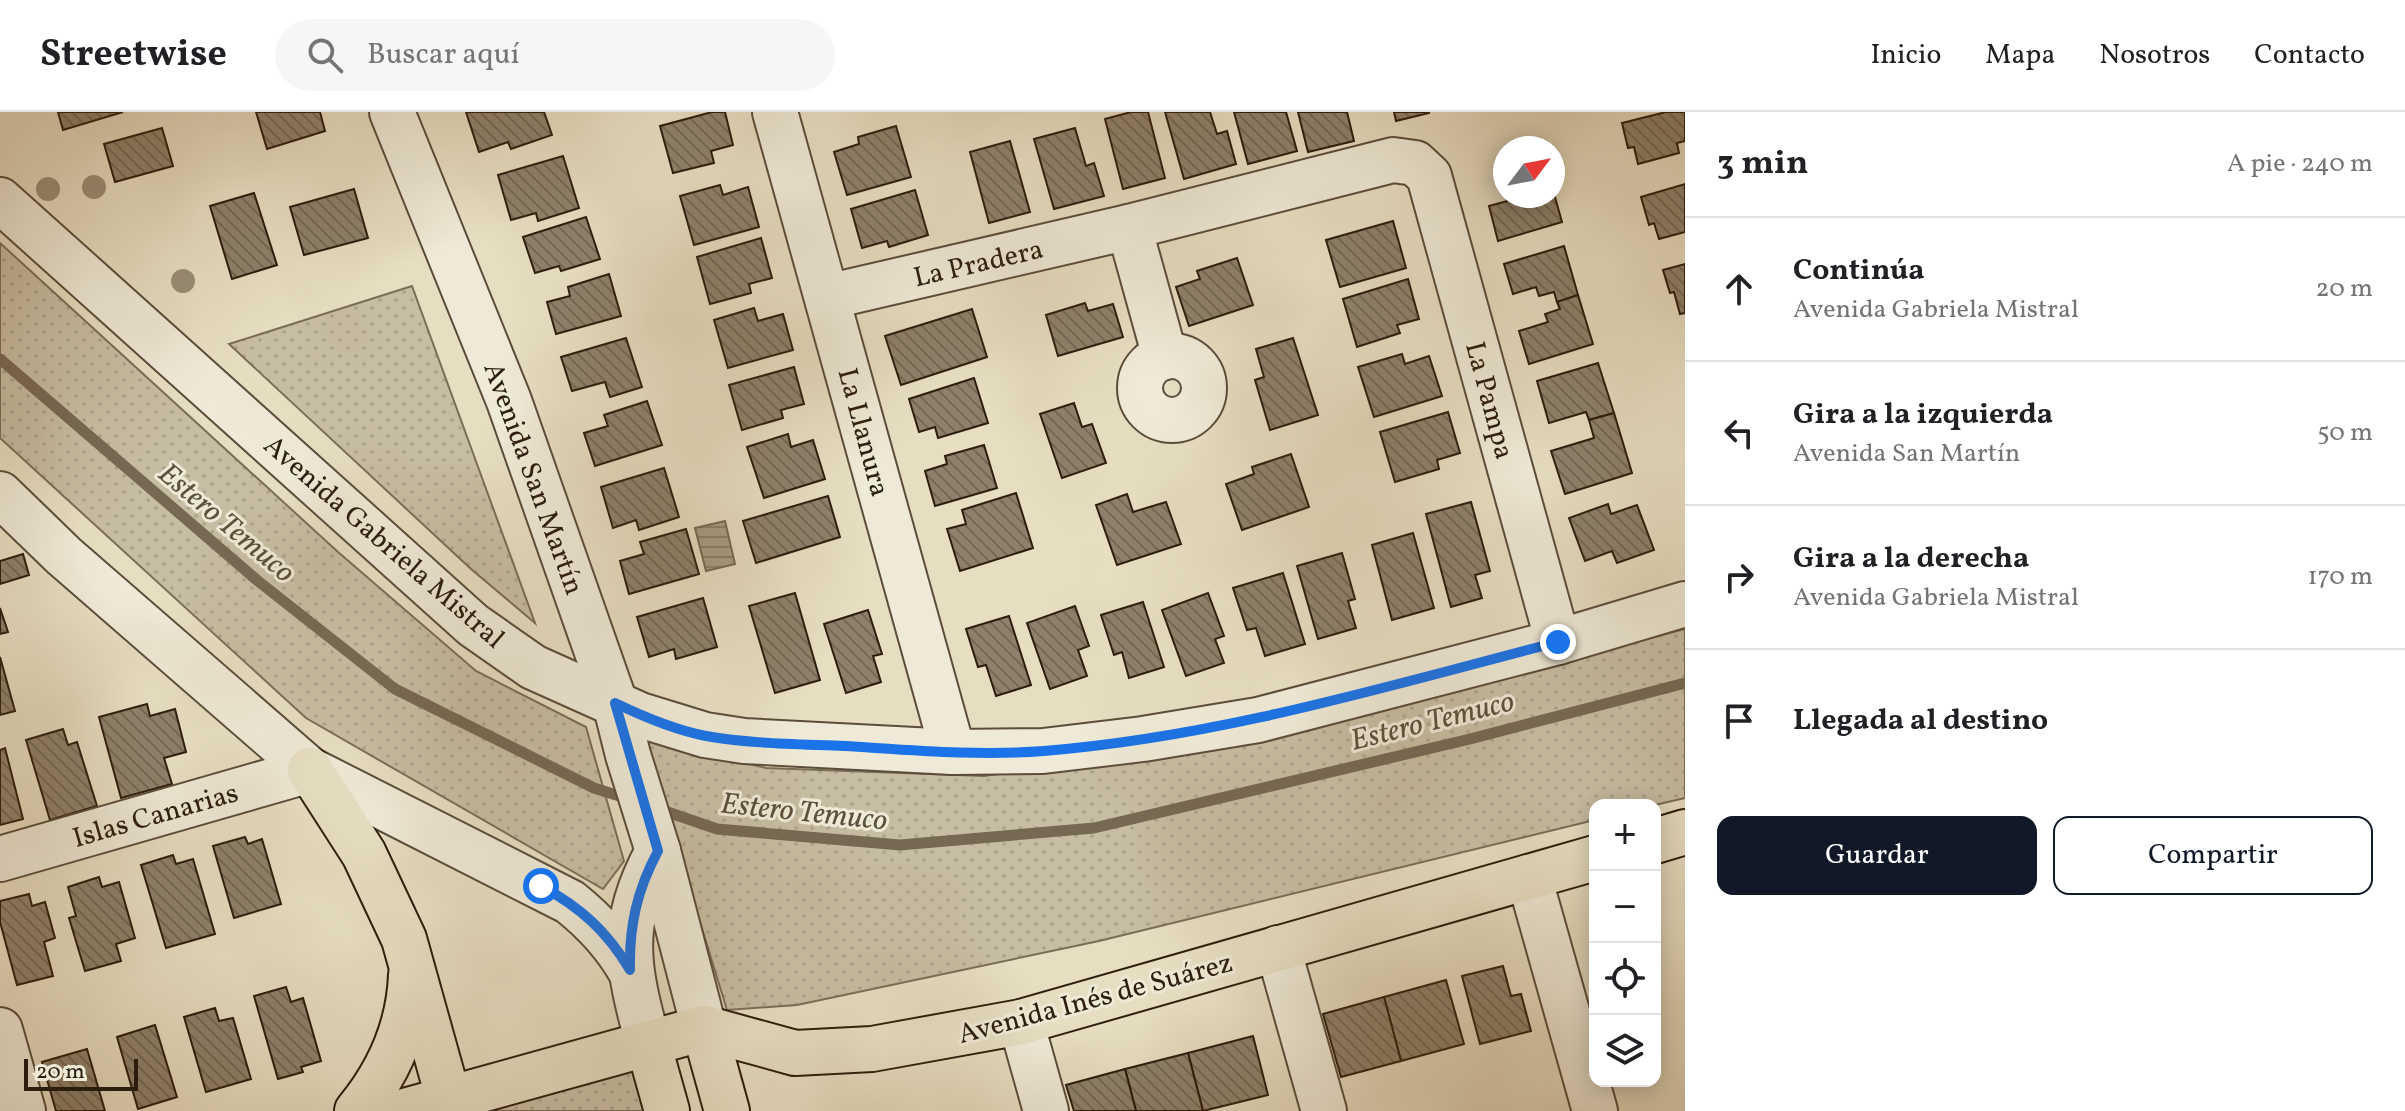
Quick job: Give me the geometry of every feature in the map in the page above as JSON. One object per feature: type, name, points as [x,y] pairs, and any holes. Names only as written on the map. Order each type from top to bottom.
[{"type":"main road","points":[[310,770],[364,854],[385,896],[411,961],[451,1105]]},
{"type":"main road","points":[[1661,839],[1685,832]]},
{"type":"main road","name":"Avenida Inés de Suárez","points":[[405,1111],[451,1105],[704,1028],[795,1053],[872,1049],[1021,1022],[1589,860]]},
{"type":"main road","points":[[357,1111],[374,1088],[399,1038],[406,1013],[411,961]]},
{"type":"main road","name":"Avenida San Martín","points":[[704,1028],[727,1111]]},
{"type":"main road","points":[[648,1043],[667,1111]]},
{"type":"street","name":"Avenida San Martín","points":[[392,112],[509,401],[615,703],[704,1028]]},
{"type":"street","name":"La Llanura","points":[[775,112],[953,752]]},
{"type":"street","name":"La Pradera","points":[[827,297],[1129,227],[1393,160],[1415,163]]},
{"type":"street","name":"La Pampa","points":[[1415,163],[1429,176],[1558,642]]},
{"type":"street","name":"Avenida Gabriela Mistral","points":[[0,200],[473,625],[533,667],[667,725],[705,735],[744,741],[953,752],[1043,751],[1143,739],[1258,720],[1558,642],[1685,604]]},
{"type":"street","points":[[1129,227],[1165,357]]},
{"type":"street","points":[[0,494],[64,556],[310,770],[570,902],[596,923],[615,945],[630,970]]},
{"type":"street","name":"Islas Canarias","points":[[0,859],[310,770]]},
{"type":"street","points":[[648,1043],[630,970],[630,946],[636,900],[658,851]]},
{"type":"street","points":[[1529,877],[1595,1111]]},
{"type":"street","points":[[1278,948],[1324,1111]]},
{"type":"street","points":[[1021,1022],[1046,1111]]},
{"type":"street","points":[[0,1030],[23,1111]]},
{"type":"shaded area","points":[[0,243],[338,552],[476,671],[586,727],[624,861],[603,889],[306,718],[0,438]]},
{"type":"shaded area","points":[[412,286],[535,623],[471,569],[229,344]]},
{"type":"shaded area","points":[[725,521],[735,564],[706,571],[695,528]]},
{"type":"shaded area","points":[[1685,629],[1685,798],[1661,804],[1661,799],[1589,799],[1589,821],[1099,941],[797,1005],[727,1010],[644,740],[766,768],[984,776],[1276,736]]},
{"type":"shaded area","points":[[638,1052],[653,1111],[430,1111]]},
{"type":"building","points":[[58,112],[123,112],[63,130]]},
{"type":"building","points":[[256,112],[320,112],[325,131],[267,149]]},
{"type":"building","points":[[466,112],[544,112],[552,135],[511,149],[508,142],[479,152]]},
{"type":"building","points":[[712,112],[725,112],[733,145],[711,151],[714,163],[673,173],[660,126]]},
{"type":"building","points":[[1131,112],[1148,112],[1165,178],[1123,189],[1105,119]]},
{"type":"building","points":[[1165,112],[1210,112],[1217,134],[1227,131],[1236,164],[1184,179]]},
{"type":"building","points":[[1234,112],[1286,112],[1297,151],[1248,164]]},
{"type":"building","points":[[1298,112],[1347,112],[1354,141],[1308,152]]},
{"type":"building","points":[[1394,112],[1429,112],[1429,113],[1396,121]]},
{"type":"building","points":[[1666,112],[1685,112],[1685,141],[1677,143],[1679,153],[1638,164],[1634,147],[1628,148],[1622,123]]},
{"type":"building","points":[[896,126],[911,177],[847,195],[834,152],[859,144],[858,137]]},
{"type":"building","points":[[162,128],[173,166],[115,182],[104,144]]},
{"type":"building","points":[[1075,128],[1086,166],[1094,163],[1104,196],[1054,209],[1034,139]]},
{"type":"building","points":[[1010,141],[1030,212],[989,223],[970,152]]},
{"type":"building","points":[[563,156],[579,208],[538,221],[536,213],[511,220],[498,175]]},
{"type":"building","points":[[1685,184],[1685,232],[1659,239],[1654,223],[1649,225],[1641,197]]},
{"type":"building","points":[[720,185],[723,195],[748,187],[759,227],[694,245],[680,196]]},
{"type":"building","points":[[354,189],[368,238],[304,255],[290,207]]},
{"type":"building","points":[[915,190],[928,235],[889,247],[887,241],[862,248],[851,209]]},
{"type":"building","points":[[254,193],[277,265],[232,279],[210,206]]},
{"type":"building","points":[[1489,206],[1558,208],[1562,222],[1498,241]]},
{"type":"building","points":[[586,217],[600,259],[561,271],[559,266],[535,273],[523,237]]},
{"type":"building","points":[[1393,221],[1406,268],[1340,287],[1326,240]]},
{"type":"building","points":[[761,238],[772,278],[749,284],[751,293],[710,304],[697,257]]},
{"type":"building","points":[[1564,246],[1578,295],[1557,302],[1554,292],[1539,296],[1536,287],[1513,294],[1504,264]]},
{"type":"building","points":[[1237,258],[1253,305],[1189,326],[1176,287],[1200,279],[1197,271]]},
{"type":"building","points":[[1685,264],[1685,313],[1680,314],[1663,270]]},
{"type":"building","points":[[609,274],[621,316],[556,334],[547,302],[570,296],[568,287]]},
{"type":"building","points":[[1408,279],[1419,319],[1397,325],[1400,333],[1357,347],[1343,299]]},
{"type":"building","points":[[1578,295],[1593,344],[1529,364],[1519,331],[1548,322],[1545,314],[1560,309],[1557,302]]},
{"type":"building","points":[[1085,303],[1088,311],[1113,304],[1123,337],[1058,356],[1046,315]]},
{"type":"building","points":[[754,308],[758,321],[783,314],[793,350],[728,368],[714,320]]},
{"type":"building","points":[[972,309],[987,357],[901,385],[885,336]]},
{"type":"building","points":[[626,338],[642,387],[610,397],[605,382],[572,391],[561,357]]},
{"type":"building","points":[[1293,338],[1318,415],[1270,430],[1255,380],[1264,377],[1256,349]]},
{"type":"building","points":[[1402,354],[1405,364],[1429,356],[1442,396],[1374,417],[1358,367]]},
{"type":"building","points":[[1598,363],[1614,413],[1589,420],[1586,412],[1549,423],[1537,381]]},
{"type":"building","points":[[794,367],[804,404],[781,410],[783,418],[742,430],[729,385]]},
{"type":"building","points":[[974,378],[988,423],[938,438],[935,427],[919,432],[909,399]]},
{"type":"building","points":[[647,401],[662,445],[595,466],[584,433],[608,426],[604,415]]},
{"type":"building","points":[[1074,403],[1082,427],[1092,424],[1106,463],[1062,478],[1040,414]]},
{"type":"building","points":[[1448,412],[1460,453],[1437,460],[1439,469],[1395,482],[1380,432]]},
{"type":"building","points":[[1614,413],[1632,473],[1565,494],[1551,451],[1594,438],[1589,420]]},
{"type":"building","points":[[788,434],[791,447],[813,440],[825,479],[764,498],[747,447]]},
{"type":"building","points":[[984,445],[997,488],[935,506],[925,471],[947,464],[945,456]]},
{"type":"building","points":[[1291,454],[1309,507],[1242,530],[1226,484],[1254,474],[1252,467]]},
{"type":"building","points":[[664,468],[679,517],[639,530],[636,520],[613,528],[601,487]]},
{"type":"building","points":[[1016,493],[1033,548],[960,571],[947,529],[966,524],[962,510]]},
{"type":"building","points":[[1127,494],[1133,512],[1166,502],[1181,544],[1117,565],[1096,505]]},
{"type":"building","points":[[828,496],[840,537],[756,563],[743,521]]},
{"type":"building","points":[[1471,502],[1490,571],[1475,575],[1482,598],[1451,607],[1426,514]]},
{"type":"building","points":[[1608,504],[1611,514],[1637,505],[1654,550],[1617,563],[1612,551],[1585,561],[1569,518]]},
{"type":"building","points":[[686,529],[699,574],[629,594],[620,561],[644,554],[640,542]]},
{"type":"building","points":[[1413,533],[1434,608],[1392,620],[1372,545]]},
{"type":"building","points":[[1342,553],[1355,599],[1348,601],[1356,628],[1318,639],[1297,566]]},
{"type":"building","points":[[23,554],[29,575],[0,584],[0,561]]},
{"type":"building","points":[[1283,573],[1305,644],[1265,656],[1256,628],[1247,630],[1233,588]]},
{"type":"building","points":[[795,593],[820,680],[775,693],[749,606]]},
{"type":"building","points":[[1208,593],[1224,636],[1215,639],[1224,663],[1186,676],[1162,610]]},
{"type":"building","points":[[703,598],[717,647],[676,659],[674,649],[649,657],[637,617]]},
{"type":"building","points":[[1143,602],[1164,667],[1129,678],[1122,652],[1114,655],[1101,615]]},
{"type":"building","points":[[1075,606],[1089,646],[1078,650],[1087,676],[1050,689],[1027,623]]},
{"type":"building","points":[[0,608],[8,632],[0,634]]},
{"type":"building","points":[[868,610],[882,654],[873,656],[881,682],[846,693],[824,624]]},
{"type":"building","points":[[1009,616],[1031,685],[996,696],[986,665],[978,667],[966,629]]},
{"type":"building","points":[[0,657],[15,711],[0,715]]},
{"type":"building","points":[[147,704],[150,716],[175,709],[186,752],[164,758],[172,784],[121,798],[99,717]]},
{"type":"building","points":[[63,729],[68,745],[77,742],[97,806],[50,820],[26,740]]},
{"type":"building","points":[[5,748],[23,819],[0,825],[0,750]]},
{"type":"building","points":[[245,837],[248,844],[262,839],[281,904],[234,918],[213,846]]},
{"type":"building","points":[[173,855],[176,864],[193,859],[215,934],[166,948],[141,865]]},
{"type":"building","points":[[99,877],[102,887],[119,882],[135,938],[116,944],[121,961],[85,971],[69,918],[76,916],[68,887]]},
{"type":"building","points":[[29,894],[32,906],[45,902],[55,938],[44,942],[53,976],[17,985],[0,922],[0,901]]},
{"type":"building","points":[[1503,966],[1511,996],[1521,994],[1531,1031],[1480,1044],[1462,976]]},
{"type":"building","points":[[1446,980],[1464,1044],[1401,1061],[1384,997]]},
{"type":"building","points":[[286,987],[291,1002],[303,998],[321,1061],[301,1067],[303,1072],[278,1079],[254,996]]},
{"type":"building","points":[[1384,997],[1401,1061],[1341,1077],[1323,1014]]},
{"type":"building","points":[[215,1008],[219,1021],[233,1018],[251,1079],[206,1092],[184,1017]]},
{"type":"building","points":[[155,1025],[177,1097],[138,1109],[117,1037]]},
{"type":"building","points":[[1253,1036],[1268,1095],[1203,1111],[1188,1053]]},
{"type":"building","points":[[87,1049],[105,1111],[56,1111],[42,1062]]},
{"type":"building","points":[[1188,1053],[1203,1111],[1136,1111],[1125,1069]]},
{"type":"building","points":[[1125,1069],[1136,1111],[1074,1111],[1066,1085]]},
{"type":"waterway","name":"Estero Temuco","points":[[0,359],[258,581],[395,689],[594,788],[632,800]]},
{"type":"waterway","name":"Estero Temuco","points":[[656,808],[717,829],[900,845],[1094,828],[1470,739],[1685,683]]},
{"type":"route","points":[[541,886],[570,902],[596,923],[615,945],[630,970],[636,900],[658,851],[615,703],[667,725],[744,741],[953,752],[1043,751],[1258,720],[1558,642]]}]
